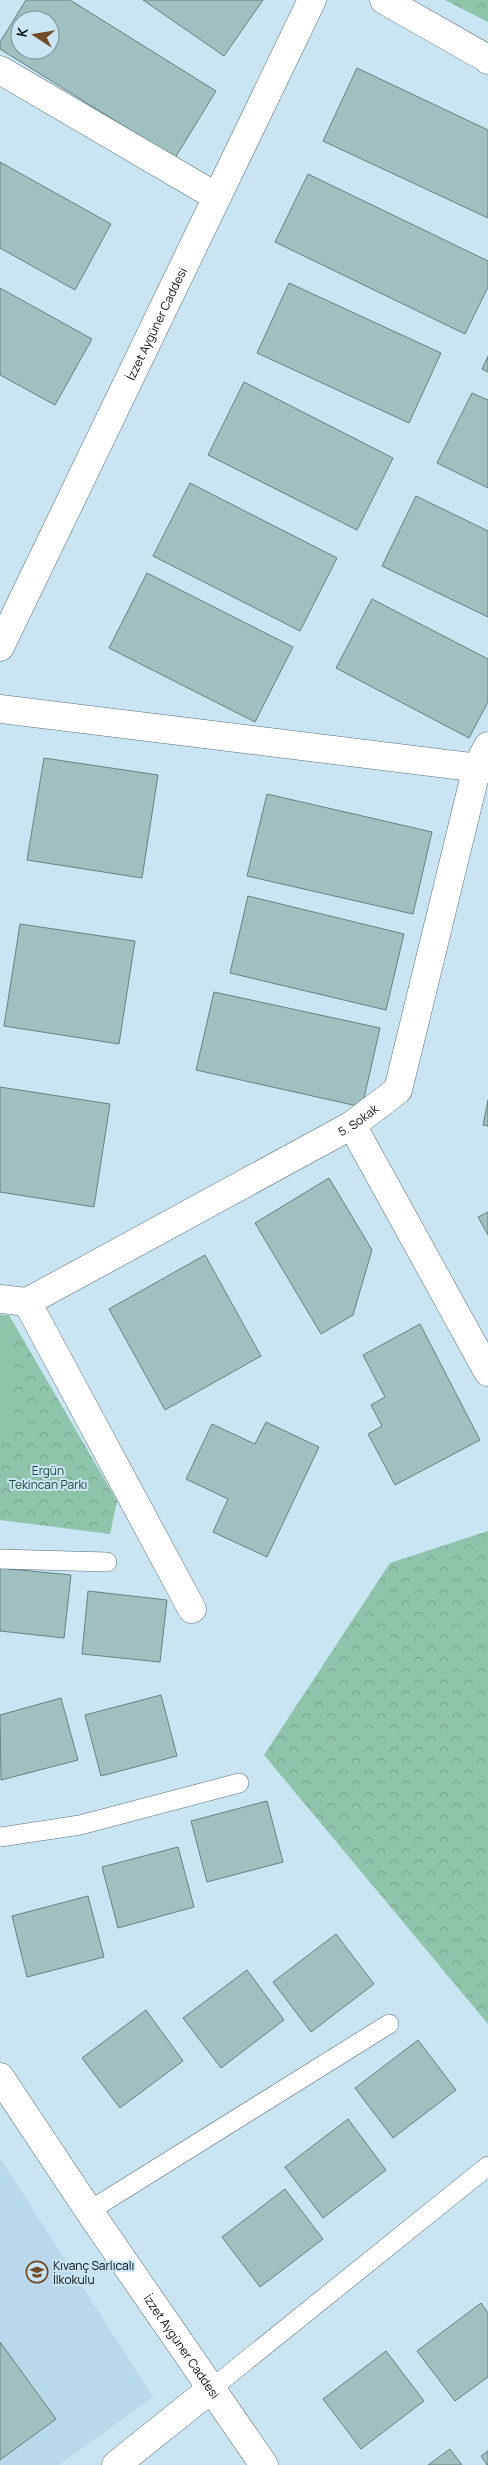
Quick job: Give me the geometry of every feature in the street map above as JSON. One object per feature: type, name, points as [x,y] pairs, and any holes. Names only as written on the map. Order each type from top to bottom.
[{"type":"street","name":"İzzet Aygüner Caddesi","points":[[0,647],[312,0]]},
{"type":"street","points":[[384,0],[488,60]]},
{"type":"street","points":[[0,70],[218,197]]},
{"type":"street","points":[[0,709],[484,761]]},
{"type":"street","name":"5. Sokak","points":[[26,1302],[352,1125],[398,1090],[484,761]]},
{"type":"street","points":[[352,1125],[488,1372]]},
{"type":"street","points":[[0,1299],[26,1302],[192,1609]]},
{"type":"street","name":"İzzet Aygüner Caddesi","points":[[0,2077],[89,2211],[264,2465]]},
{"type":"street","points":[[116,2465],[211,2389]]},
{"type":"lane","points":[[0,1560],[107,1562]]},
{"type":"lane","points":[[0,1837],[80,1825],[239,1783]]},
{"type":"lane","points":[[89,2211],[389,2024]]},
{"type":"lane","points":[[211,2389],[488,2166]]},
{"type":"shaded area","name":"Kıvanç Sarlıcalı İlkokulu","points":[[0,2158],[153,2397],[59,2465],[0,2465]]},
{"type":"green space","points":[[445,0],[488,0],[488,22]]},
{"type":"green space","name":"Ergün Tekincan Parkı","points":[[0,1315],[9,1315],[117,1501],[110,1534],[0,1520]]},
{"type":"green space","points":[[0,1325],[14,1325],[14,1438],[0,1438]]},
{"type":"green space","points":[[488,1531],[488,2024],[264,1755],[390,1563]]},
{"type":"building","points":[[26,0],[70,0],[216,91],[175,158],[18,60],[60,60],[60,10],[20,10]]},
{"type":"building","points":[[143,0],[263,0],[224,56]]},
{"type":"building","points":[[10,26],[10,55],[0,49],[0,42]]},
{"type":"building","points":[[357,68],[488,130],[488,218],[323,141]]},
{"type":"building","points":[[0,162],[111,224],[75,290],[0,248]]},
{"type":"building","points":[[308,174],[488,261],[488,287],[465,334],[275,242]]},
{"type":"building","points":[[289,283],[441,353],[409,423],[257,353]]},
{"type":"building","points":[[0,288],[92,339],[55,405],[0,375]]},
{"type":"building","points":[[488,356],[488,372],[482,369]]},
{"type":"building","points":[[244,382],[393,458],[357,530],[208,455]]},
{"type":"building","points":[[472,393],[488,400],[488,488],[437,463]]},
{"type":"building","points":[[190,483],[337,558],[300,631],[153,556]]},
{"type":"building","points":[[416,496],[488,531],[488,617],[382,566]]},
{"type":"building","points":[[147,573],[293,647],[255,722],[109,648]]},
{"type":"building","points":[[372,599],[488,659],[488,702],[469,738],[336,668]]},
{"type":"building","points":[[44,758],[158,775],[142,878],[27,860]]},
{"type":"building","points":[[267,794],[432,832],[413,914],[247,876]]},
{"type":"building","points":[[248,896],[404,934],[386,1010],[230,973]]},
{"type":"building","points":[[20,924],[135,941],[119,1044],[4,1026]]},
{"type":"building","points":[[214,992],[380,1028],[362,1107],[196,1070]]},
{"type":"building","points":[[0,1087],[110,1104],[94,1207],[0,1192]]},
{"type":"building","points":[[488,1100],[488,1126],[483,1125]]},
{"type":"building","points":[[329,1178],[372,1250],[353,1315],[321,1334],[255,1223]]},
{"type":"building","points":[[488,1212],[488,1235],[478,1217]]},
{"type":"building","points":[[205,1255],[261,1356],[165,1410],[109,1309]]},
{"type":"building","points":[[420,1324],[480,1440],[395,1485],[368,1434],[382,1426],[371,1405],[385,1397],[363,1355]]},
{"type":"building","points":[[266,1422],[319,1447],[267,1557],[213,1532],[228,1499],[186,1479],[212,1424],[255,1444]]},
{"type":"building","points":[[0,1568],[71,1575],[64,1638],[0,1631]]},
{"type":"building","points":[[88,1591],[167,1600],[160,1662],[82,1654]]},
{"type":"building","points":[[161,1695],[177,1756],[101,1776],[85,1715]]},
{"type":"building","points":[[61,1698],[78,1760],[1,1780],[0,1715]]},
{"type":"building","points":[[267,1801],[283,1862],[207,1882],[191,1821]]},
{"type":"building","points":[[178,1847],[194,1907],[118,1928],[102,1867]]},
{"type":"building","points":[[88,1896],[104,1957],[27,1977],[12,1916]]},
{"type":"building","points":[[336,1934],[374,1984],[311,2032],[273,1982]]},
{"type":"building","points":[[247,1970],[284,2020],[221,2068],[183,2018]]},
{"type":"building","points":[[146,2010],[183,2061],[120,2108],[82,2058]]},
{"type":"building","points":[[418,2040],[456,2090],[393,2138],[355,2088]]},
{"type":"building","points":[[348,2119],[386,2170],[323,2218],[285,2167]]},
{"type":"building","points":[[285,2189],[323,2239],[260,2287],[222,2237]]},
{"type":"building","points":[[481,2303],[488,2313],[488,2377],[455,2401],[417,2351]]},
{"type":"building","points":[[0,2342],[56,2419],[0,2460]]},
{"type":"building","points":[[386,2351],[424,2401],[361,2449],[323,2399]]},
{"type":"building","points":[[450,2449],[462,2465],[428,2465]]},
{"type":"building","points":[[488,2451],[488,2465],[487,2465],[481,2456]]},
{"type":"place","name":"Kıvanç Sarlıcalı İlkokulu","points":[[37,2272]]}]
